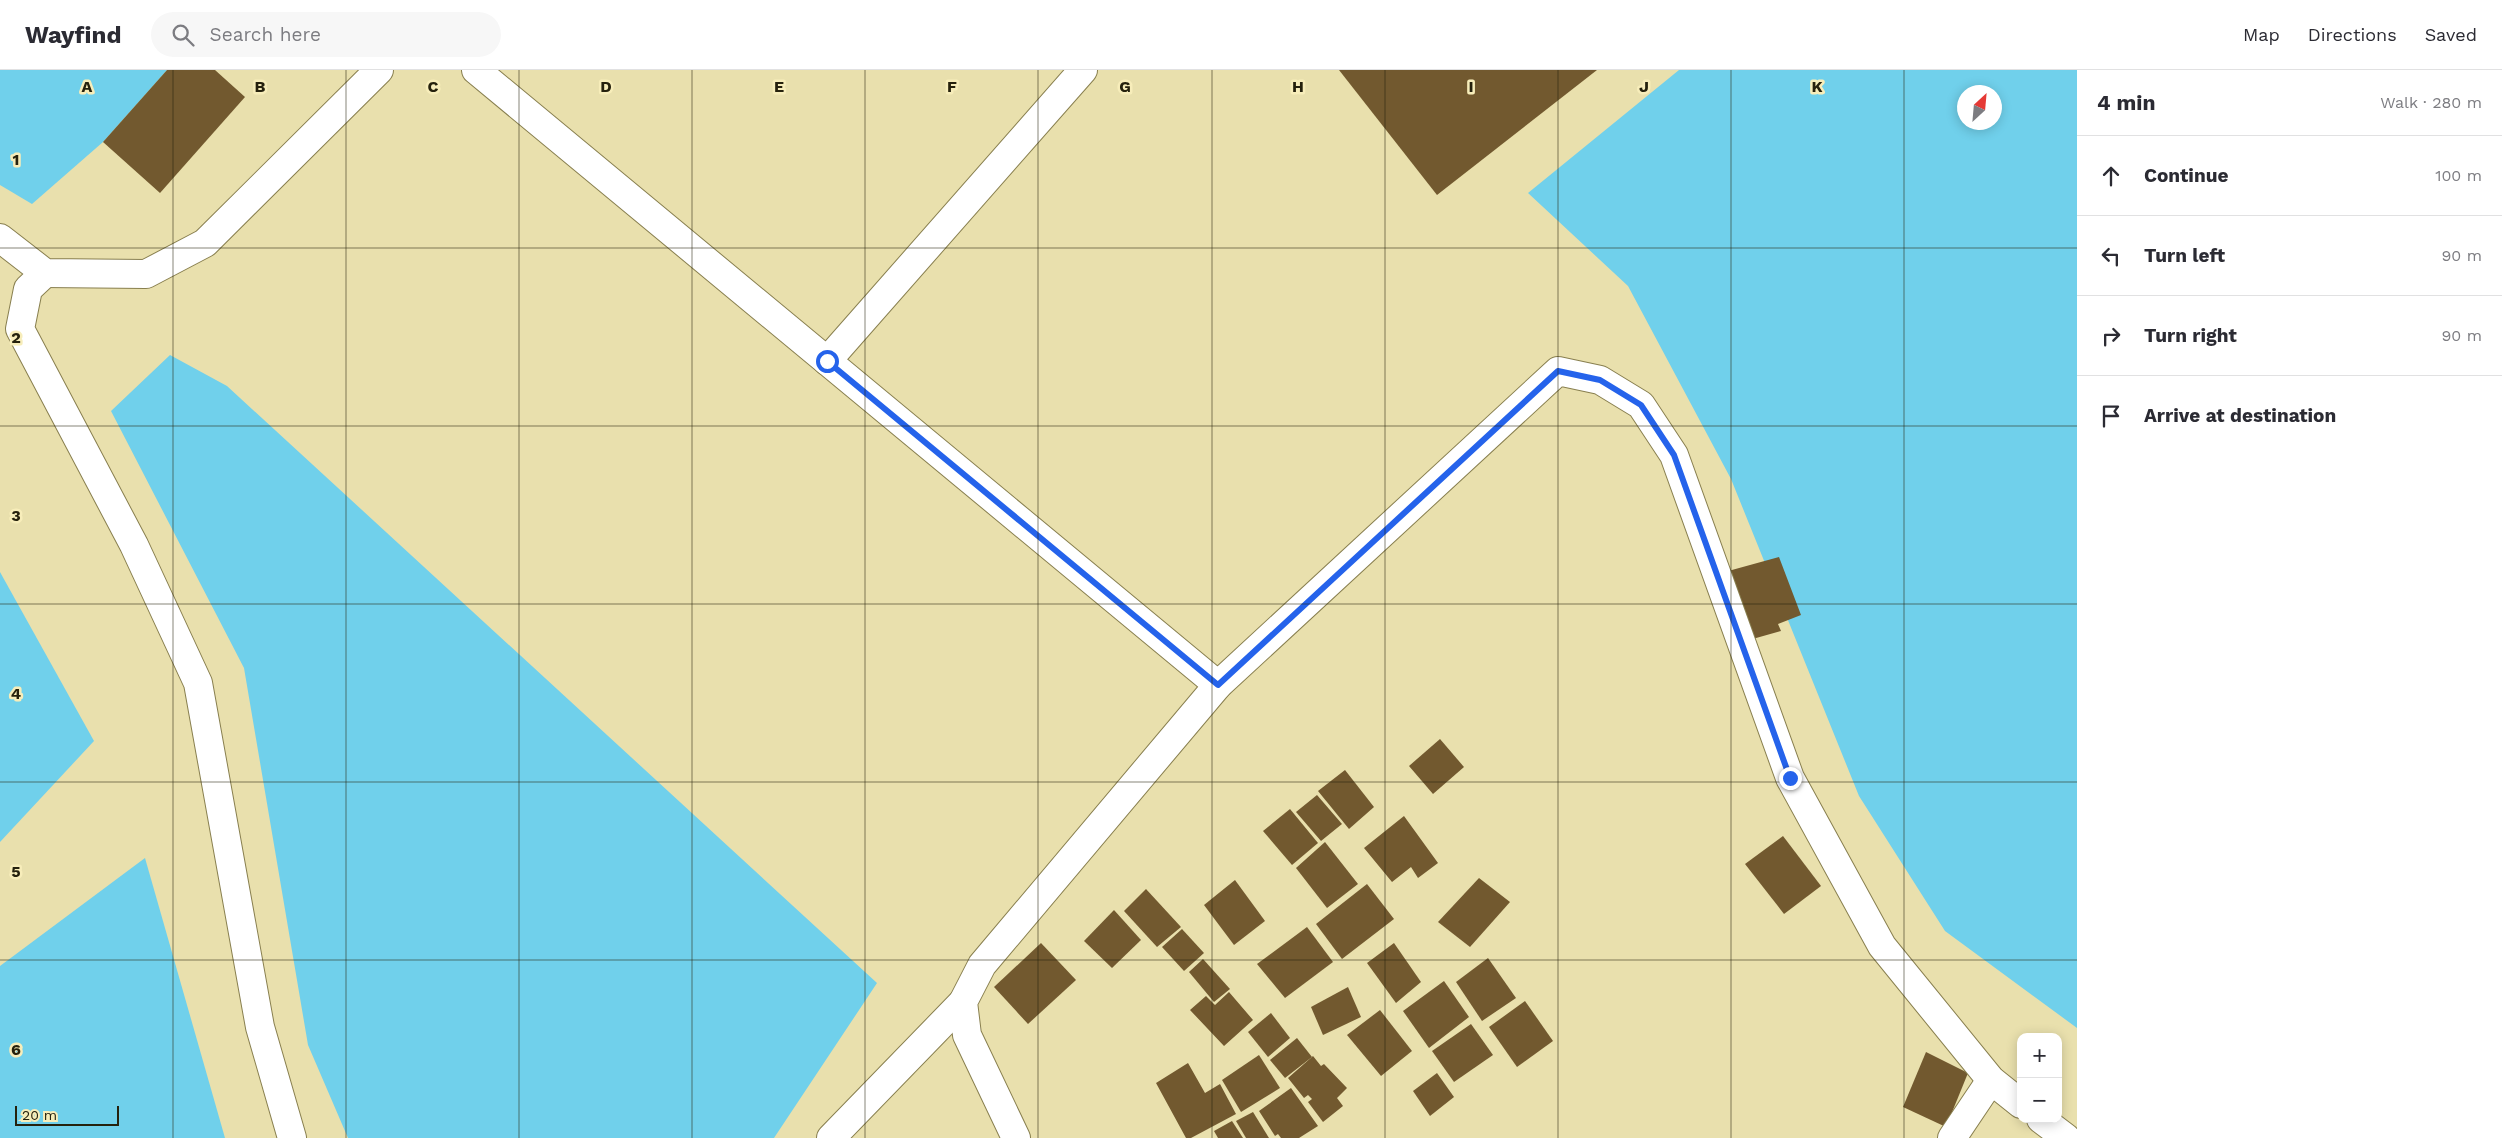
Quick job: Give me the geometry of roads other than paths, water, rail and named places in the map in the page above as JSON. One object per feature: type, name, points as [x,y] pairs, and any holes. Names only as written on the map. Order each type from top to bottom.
[{"type":"street","points":[[0,238],[45,273],[146,274],[206,243],[379,70]]},
{"type":"street","points":[[476,70],[1218,685]]},
{"type":"street","points":[[827,361],[1083,70]]},
{"type":"street","points":[[45,273],[28,289],[20,329],[134,545],[198,683],[260,1027],[292,1138]]},
{"type":"street","points":[[831,1138],[963,1002],[982,965],[1218,685],[1558,371],[1600,380],[1641,405],[1674,455],[1790,778],[1882,946],[1991,1080],[2017,1101]]},
{"type":"street","points":[[963,1002],[967,1035],[1016,1138]]},
{"type":"street","points":[[1952,1138],[1991,1080]]},
{"type":"street","points":[[2046,1123],[2066,1138]]},
{"type":"water","points":[[0,70],[167,70],[103,142],[32,204],[0,185]]},
{"type":"water","points":[[1679,70],[2077,70],[2077,1028],[1945,931],[1859,796],[1731,479],[1628,286],[1528,193]]},
{"type":"water","points":[[170,355],[227,386],[877,983],[774,1138],[348,1138],[308,1045],[244,668],[111,411]]},
{"type":"water","points":[[0,572],[94,741],[0,842]]},
{"type":"water","points":[[145,858],[225,1138],[0,1138],[0,966]]}]
